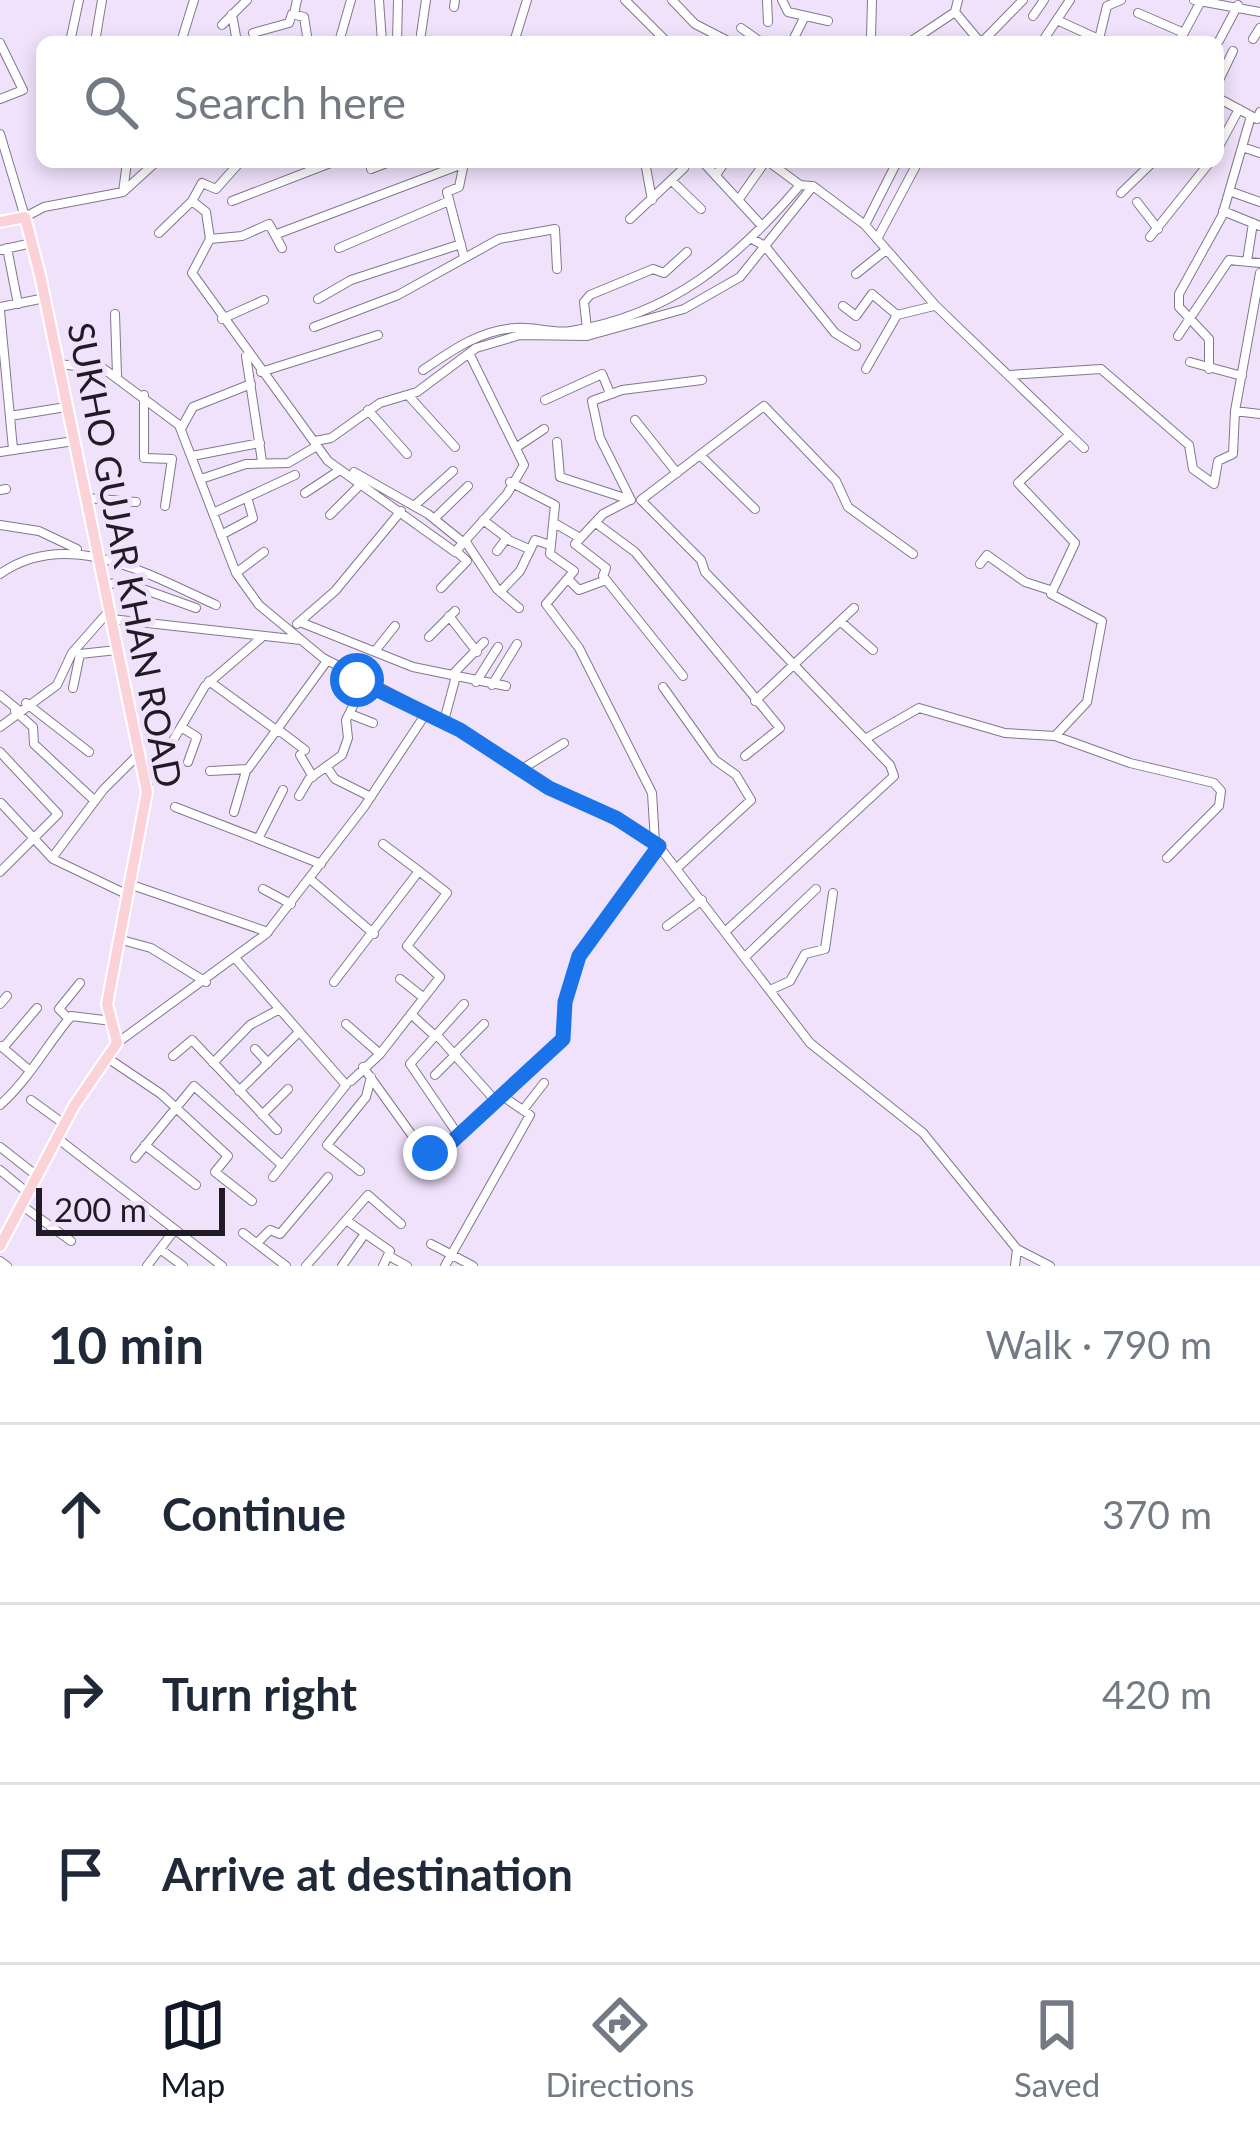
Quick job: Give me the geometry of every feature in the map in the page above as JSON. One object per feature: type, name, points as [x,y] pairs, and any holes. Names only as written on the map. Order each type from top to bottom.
[{"type":"main road","points":[[0,222],[25,217]]},
{"type":"main road","name":"SUKHO GUJAR KHAN ROAD","points":[[25,217],[146,786],[107,1004],[117,1043]]},
{"type":"main road","points":[[0,1246],[64,1124],[117,1043]]},
{"type":"street","points":[[71,36],[79,0]]},
{"type":"street","points":[[96,36],[102,0]]},
{"type":"street","points":[[184,36],[194,0]]},
{"type":"street","points":[[222,25],[247,0]]},
{"type":"street","points":[[253,33],[289,23],[297,0]]},
{"type":"street","points":[[341,36],[351,0]]},
{"type":"street","points":[[379,0],[382,36]]},
{"type":"street","points":[[397,36],[398,0]]},
{"type":"street","points":[[422,34],[426,0]]},
{"type":"street","points":[[516,36],[527,0]]},
{"type":"street","points":[[626,0],[662,36]]},
{"type":"street","points":[[672,0],[695,24],[718,36]]},
{"type":"street","points":[[767,0],[768,22]]},
{"type":"street","points":[[782,0],[786,11],[828,21]]},
{"type":"street","points":[[872,0],[872,36]]},
{"type":"street","points":[[919,36],[955,12],[958,0]]},
{"type":"street","points":[[987,36],[1023,0]]},
{"type":"street","points":[[1033,16],[1044,0]]},
{"type":"street","points":[[1047,36],[1070,0]]},
{"type":"street","points":[[1103,36],[1107,6],[1121,0]]},
{"type":"street","points":[[1182,36],[1199,1],[1238,4],[1260,12]]},
{"type":"street","points":[[1222,36],[1238,4]]},
{"type":"street","points":[[955,12],[976,36]]},
{"type":"street","points":[[1138,13],[1178,36]]},
{"type":"street","points":[[294,14],[304,16],[307,36]]},
{"type":"street","points":[[796,36],[805,16]]},
{"type":"street","points":[[1059,21],[1093,36]]},
{"type":"street","points":[[741,28],[752,36]]},
{"type":"street","points":[[1253,39],[1260,28]]},
{"type":"street","points":[[0,43],[23,90],[0,99]]},
{"type":"street","points":[[1224,70],[1233,51]]},
{"type":"street","points":[[1209,369],[1209,339],[1179,307],[1179,294],[1223,211],[1256,114],[1224,101]]},
{"type":"street","points":[[1224,137],[1239,109]]},
{"type":"street","name":"SUKHO GUJAR KHAN ROAD","points":[[0,134],[25,217]]},
{"type":"street","points":[[1242,147],[1260,153]]},
{"type":"street","points":[[123,193],[126,168]]},
{"type":"street","points":[[25,217],[44,207],[123,193],[150,168]]},
{"type":"street","points":[[159,233],[192,201],[202,183],[216,189],[235,168]]},
{"type":"street","points":[[232,201],[317,168]]},
{"type":"street","points":[[277,234],[457,168]]},
{"type":"street","points":[[464,168],[459,187],[447,192],[464,257]]},
{"type":"street","points":[[646,168],[652,202]]},
{"type":"street","points":[[710,168],[762,226]]},
{"type":"street","points":[[716,175],[721,168]]},
{"type":"street","points":[[740,199],[763,168]]},
{"type":"street","points":[[777,168],[866,225],[936,306],[1084,448]]},
{"type":"street","points":[[866,225],[894,168]]},
{"type":"street","points":[[877,239],[915,168]]},
{"type":"street","points":[[1121,193],[1147,168]]},
{"type":"street","points":[[1137,202],[1154,233],[1205,168]]},
{"type":"street","points":[[630,218],[652,202],[678,171],[701,209]]},
{"type":"street","points":[[587,332],[678,298],[758,242],[762,226],[806,185]]},
{"type":"street","points":[[423,370],[460,352],[535,333],[587,332],[683,309],[740,277],[758,242],[806,185]]},
{"type":"street","points":[[1229,191],[1260,202]]},
{"type":"street","points":[[192,201],[206,212],[210,239],[192,272],[261,372],[340,470],[414,506],[462,546],[519,608]]},
{"type":"street","points":[[339,248],[449,201]]},
{"type":"street","points":[[1223,211],[1256,224],[1246,261]]},
{"type":"street","points":[[210,239],[242,236],[269,224],[282,248]]},
{"type":"street","points":[[314,327],[398,295],[499,239],[554,228],[557,269]]},
{"type":"street","points":[[758,242],[835,333],[856,346]]},
{"type":"street","points":[[18,304],[3,249],[32,243]]},
{"type":"street","points":[[318,299],[351,280],[460,244]]},
{"type":"street","points":[[856,274],[886,250]]},
{"type":"street","points":[[587,332],[584,302],[590,295],[653,269],[664,273],[688,252]]},
{"type":"street","points":[[1178,336],[1229,260],[1260,263]]},
{"type":"street","points":[[1010,375],[1101,369],[1189,445],[1195,471],[1214,484],[1218,461],[1233,454],[1235,411],[1260,273]]},
{"type":"street","points":[[843,306],[856,316],[872,294],[897,316]]},
{"type":"street","points":[[13,449],[0,309],[45,298]]},
{"type":"street","points":[[222,319],[264,300]]},
{"type":"street","points":[[866,370],[897,316],[936,306]]},
{"type":"street","points":[[115,314],[117,376]]},
{"type":"street","points":[[261,372],[378,335]]},
{"type":"street","points":[[244,350],[262,461]]},
{"type":"street","points":[[200,479],[262,461],[288,463],[368,410],[407,395],[460,352]]},
{"type":"street","points":[[460,352],[524,465],[462,546]]},
{"type":"street","points":[[1190,362],[1242,376]]},
{"type":"street","points":[[57,364],[104,369],[144,395],[181,429],[236,573],[259,605],[327,661],[444,721],[657,844],[810,1043],[923,1133],[1017,1249],[1050,1266]]},
{"type":"street","points":[[545,400],[602,374],[610,393]]},
{"type":"street","points":[[702,380],[610,393],[591,403],[600,438],[636,500],[701,560],[705,572],[890,765],[894,776],[726,931]]},
{"type":"street","points":[[181,429],[194,407],[252,383]]},
{"type":"street","points":[[144,395],[144,458],[172,459],[166,506]]},
{"type":"street","points":[[407,395],[455,448]]},
{"type":"street","points":[[10,416],[66,406]]},
{"type":"street","points":[[683,676],[606,580],[598,557],[575,544],[596,523],[677,473],[766,407],[836,481],[848,507],[913,554]]},
{"type":"street","points":[[368,410],[407,454]]},
{"type":"street","points":[[1235,411],[1260,414]]},
{"type":"street","points":[[635,420],[677,473]]},
{"type":"street","points":[[517,447],[544,429]]},
{"type":"street","points":[[1050,590],[1075,543],[1018,483],[1069,436]]},
{"type":"street","points":[[0,452],[74,441]]},
{"type":"street","points":[[557,442],[560,477],[636,500]]},
{"type":"street","points":[[192,456],[260,443]]},
{"type":"street","points":[[700,455],[755,509]]},
{"type":"street","points":[[305,493],[340,470]]},
{"type":"street","points":[[414,506],[453,471]]},
{"type":"street","points":[[354,472],[401,511],[433,524]]},
{"type":"street","points":[[213,513],[296,475]]},
{"type":"street","points":[[363,1067],[424,1149],[438,1152],[497,1096],[520,1083],[565,1036],[565,1002],[579,956],[657,844],[652,793],[579,648],[547,604],[574,569],[550,554],[555,506],[511,482]]},
{"type":"street","points":[[331,515],[367,485]]},
{"type":"street","points":[[433,524],[468,486]]},
{"type":"street","points":[[221,535],[253,518],[247,497]]},
{"type":"street","points":[[87,498],[136,502]]},
{"type":"street","points":[[291,629],[335,591],[401,511]]},
{"type":"street","points":[[483,520],[506,539],[529,548]]},
{"type":"street","points":[[596,523],[616,534],[664,584],[780,730],[745,756]]},
{"type":"street","points":[[556,524],[580,538]]},
{"type":"street","points":[[0,525],[39,531],[216,605]]},
{"type":"street","points":[[497,551],[506,539]]},
{"type":"street","points":[[500,592],[520,571],[536,539],[550,544]]},
{"type":"street","points":[[441,588],[467,561],[462,546]]},
{"type":"street","points":[[0,574],[24,561],[78,550]]},
{"type":"street","points":[[236,573],[264,552]]},
{"type":"street","points":[[980,565],[987,555],[1025,582],[1100,617],[1087,702],[1055,736]]},
{"type":"street","points":[[568,578],[578,590],[606,580]]},
{"type":"street","points":[[104,584],[126,583],[196,608]]},
{"type":"street","points":[[754,702],[854,608]]},
{"type":"street","points":[[429,637],[452,613],[477,652]]},
{"type":"street","points":[[0,727],[19,708],[57,685],[71,653],[110,615],[302,640]]},
{"type":"street","points":[[840,621],[873,650]]},
{"type":"street","points":[[299,622],[375,651],[476,682],[506,686]]},
{"type":"street","points":[[375,651],[395,626]]},
{"type":"street","points":[[146,786],[209,681],[261,638]]},
{"type":"street","points":[[444,721],[454,675],[484,642]]},
{"type":"street","points":[[491,685],[517,644]]},
{"type":"street","points":[[476,682],[499,647]]},
{"type":"street","points":[[73,688],[80,654],[117,650]]},
{"type":"street","points":[[234,812],[246,771],[280,731],[327,661]]},
{"type":"street","points":[[209,681],[280,731],[302,753],[313,777]]},
{"type":"street","points":[[298,796],[345,749],[350,714],[364,683]]},
{"type":"street","points":[[663,687],[715,760],[736,775],[752,800],[677,868]]},
{"type":"street","points":[[0,695],[89,752]]},
{"type":"street","points":[[19,708],[33,727],[34,744],[95,801]]},
{"type":"street","points":[[865,740],[919,708],[1005,733],[1055,736],[1218,787],[1219,806],[1167,858]]},
{"type":"street","points":[[117,1043],[268,932],[371,797],[427,712]]},
{"type":"street","points":[[350,714],[374,723]]},
{"type":"street","points":[[181,727],[196,737],[188,762]]},
{"type":"street","points":[[522,770],[564,743]]},
{"type":"street","points":[[52,858],[139,754]]},
{"type":"street","points":[[0,872],[58,814],[2,758]]},
{"type":"street","points":[[328,769],[335,779],[371,797]]},
{"type":"street","points":[[210,771],[246,771]]},
{"type":"street","points":[[258,839],[283,790]]},
{"type":"street","points":[[13,792],[1,803],[52,858],[128,889],[268,932]]},
{"type":"street","points":[[175,807],[321,864]]},
{"type":"street","points":[[351,1081],[380,1054],[440,973],[407,944],[447,893],[383,844]]},
{"type":"street","points":[[334,982],[419,871]]},
{"type":"street","points":[[310,879],[374,934]]},
{"type":"street","points":[[263,889],[291,904]]},
{"type":"street","points":[[745,957],[816,889]]},
{"type":"street","points":[[770,990],[797,974],[806,954],[825,949],[833,893]]},
{"type":"street","points":[[668,926],[702,900]]},
{"type":"street","points":[[118,939],[151,948],[206,982]]},
{"type":"street","points":[[236,959],[346,1085],[273,1177]]},
{"type":"street","points":[[400,979],[424,998]]},
{"type":"street","points":[[69,1019],[58,1009],[80,983]]},
{"type":"street","points":[[458,1136],[410,1064],[464,1004]]},
{"type":"street","points":[[29,1070],[2,1047],[38,1009]]},
{"type":"street","points":[[213,1063],[247,1028],[278,1010]]},
{"type":"street","points":[[0,1105],[26,1083],[29,1070],[69,1019],[76,1014],[112,1021]]},
{"type":"street","points":[[411,1014],[497,1096],[530,1115],[446,1266]]},
{"type":"street","points":[[346,1024],[380,1054]]},
{"type":"street","points":[[435,1075],[484,1024]]},
{"type":"street","points":[[239,1091],[297,1034]]},
{"type":"street","points":[[173,1056],[191,1040],[277,1130]]},
{"type":"street","points":[[255,1049],[268,1063]]},
{"type":"street","points":[[109,1060],[176,1108],[228,1156],[215,1172],[252,1201]]},
{"type":"street","points":[[360,1171],[327,1145],[366,1097],[371,1077]]},
{"type":"street","points":[[523,1111],[544,1082]]},
{"type":"street","points":[[135,1158],[194,1086],[282,1165]]},
{"type":"street","points":[[262,1115],[288,1089]]},
{"type":"street","points":[[31,1100],[64,1124]]},
{"type":"street","points":[[57,1138],[92,1160],[173,1232],[222,1266]]},
{"type":"street","points":[[145,1145],[196,1185]]},
{"type":"street","points":[[0,1147],[37,1176]]},
{"type":"street","points":[[0,1170],[28,1193]]},
{"type":"street","points":[[257,1243],[270,1230],[280,1234],[328,1177]]},
{"type":"street","points":[[306,1266],[368,1195],[401,1224]]},
{"type":"street","points":[[21,1205],[70,1241]]},
{"type":"street","points":[[346,1220],[405,1266]]},
{"type":"street","points":[[147,1266],[173,1232]]},
{"type":"street","points":[[243,1233],[281,1265]]},
{"type":"street","points":[[342,1266],[364,1235]]},
{"type":"street","points":[[431,1244],[473,1266]]},
{"type":"street","points":[[160,1249],[183,1266]]},
{"type":"street","points":[[1015,1266],[1017,1249]]},
{"type":"street","points":[[383,1266],[389,1256]]},
{"type":"route","points":[[357,680],[460,730],[549,788],[594,806],[659,846],[579,956],[565,1002],[563,1039],[520,1083],[497,1095],[445,1148],[430,1153]]}]
